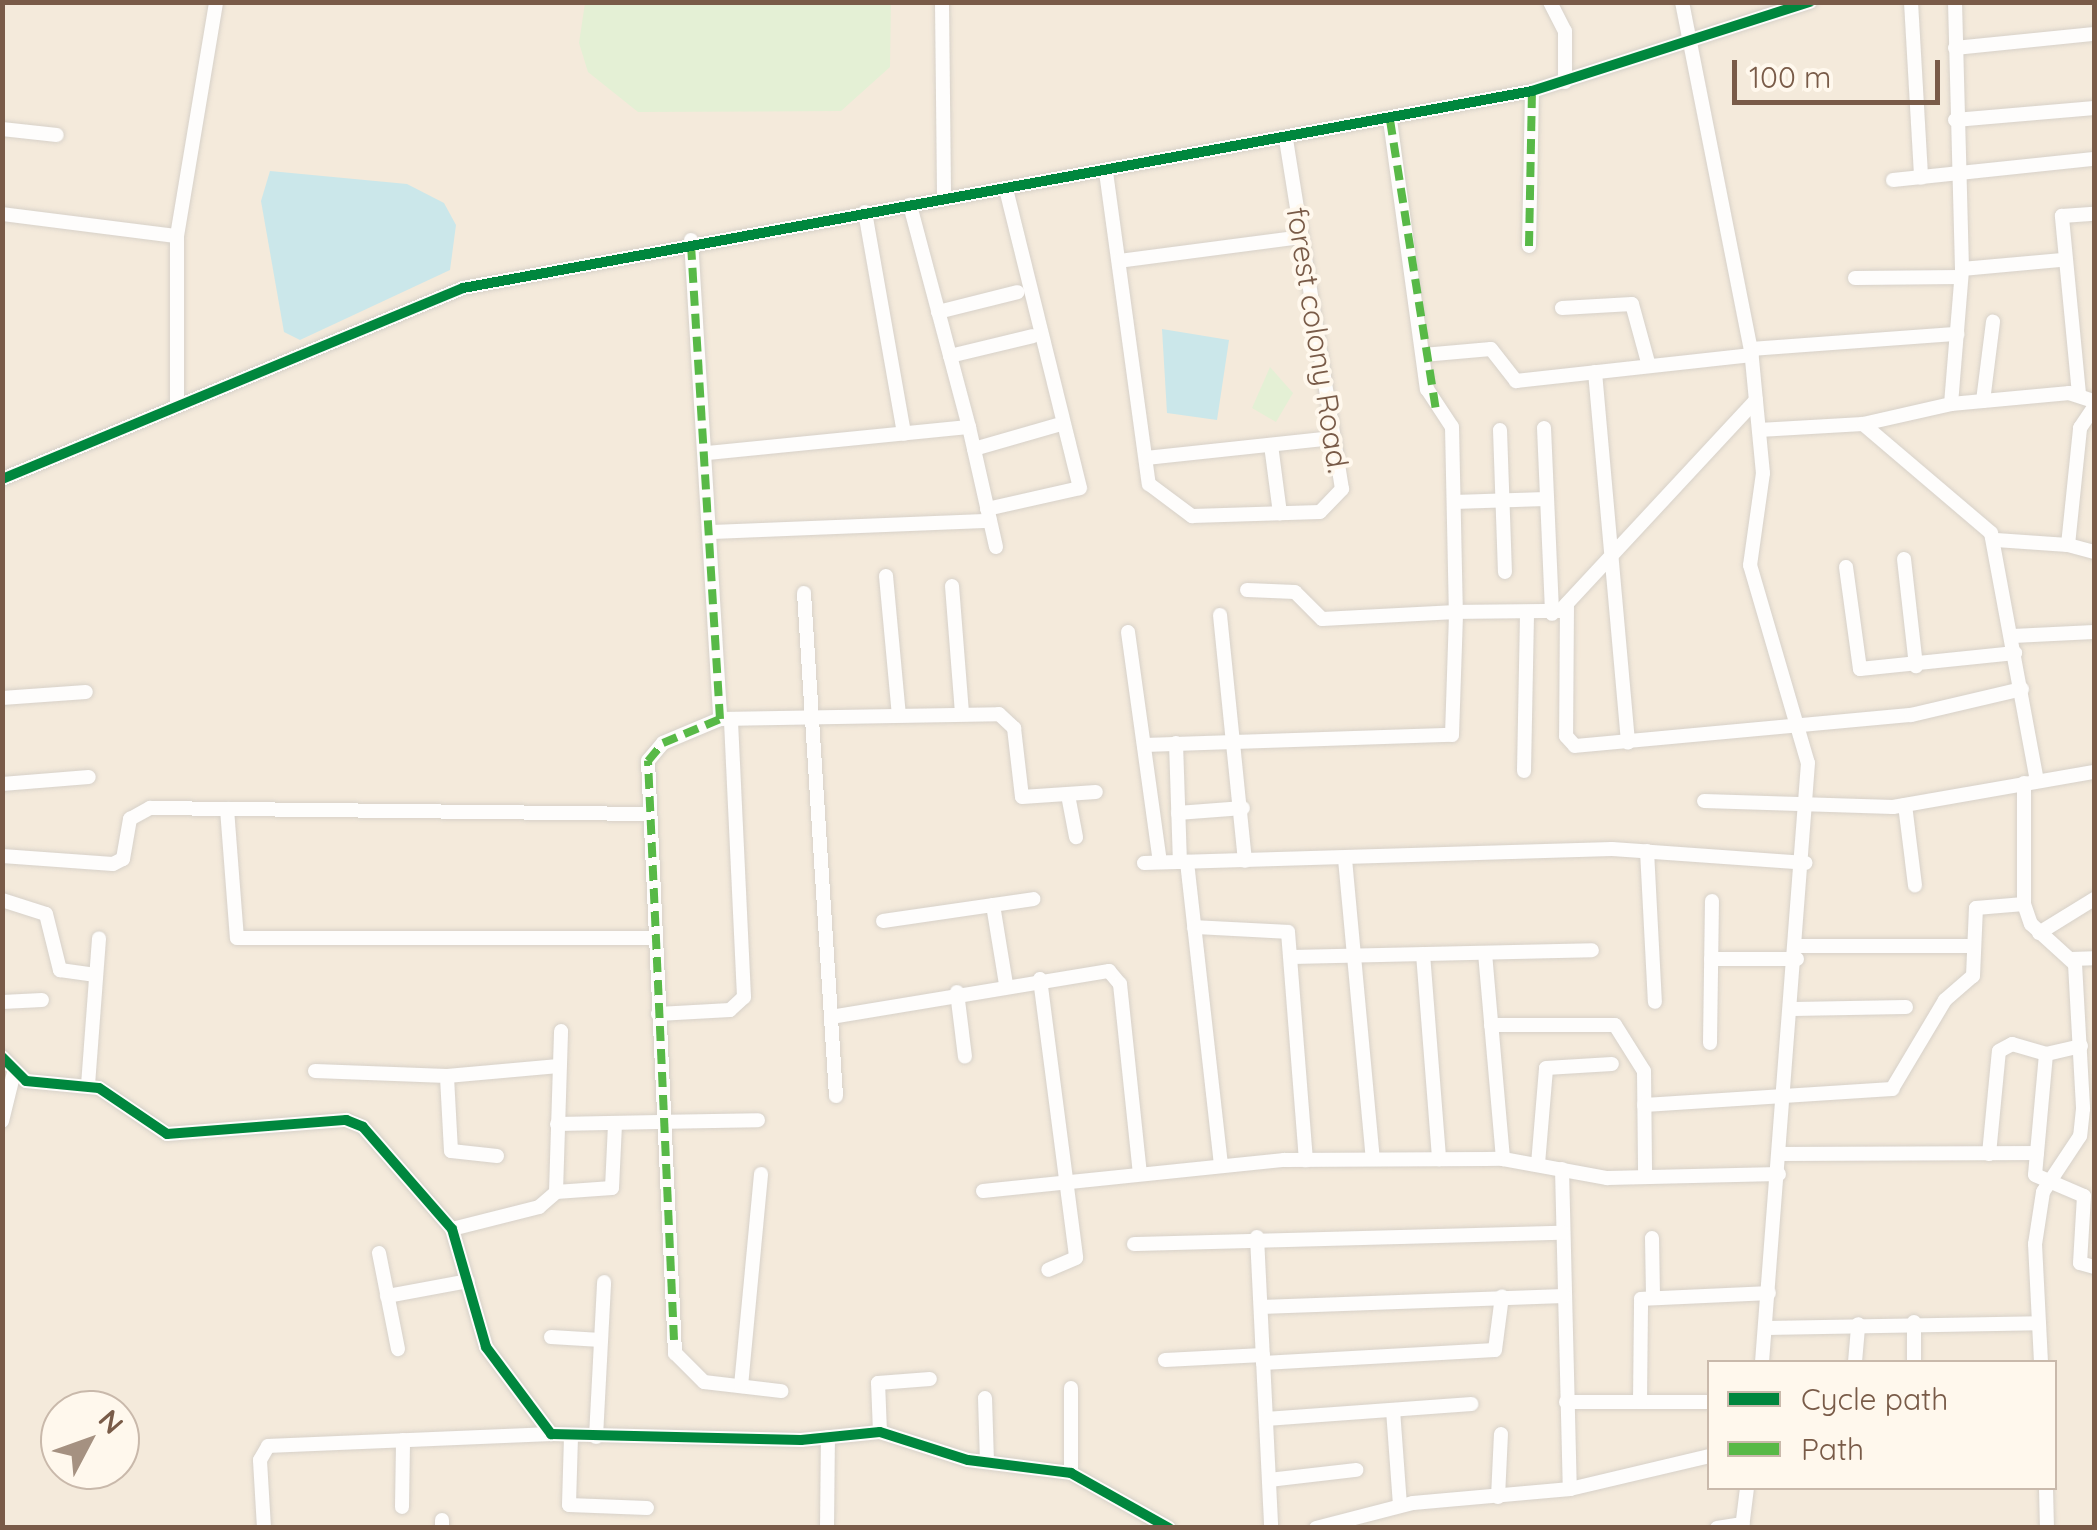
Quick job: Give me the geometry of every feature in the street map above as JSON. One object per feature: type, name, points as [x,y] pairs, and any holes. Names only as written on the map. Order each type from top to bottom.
[{"type":"street","points":[[178,405],[177,236],[216,2]]},
{"type":"street","points":[[942,2],[944,200]]},
{"type":"street","points":[[1550,2],[1565,31],[1565,82]]},
{"type":"street","points":[[1682,2],[1687,48],[1752,352],[1764,473],[1750,565],[1762,627],[1800,728],[1810,809],[1762,1360]]},
{"type":"street","points":[[2,479],[464,288],[691,240],[1006,190],[1286,140],[1532,90],[1687,48],[1810,2]]},
{"type":"street","points":[[1911,2],[1921,178]]},
{"type":"street","points":[[1951,404],[1961,273],[1954,2]]},
{"type":"street","points":[[1955,48],[2094,34]]},
{"type":"street","points":[[1528,246],[1532,90]]},
{"type":"street","points":[[1955,120],[2094,108]]},
{"type":"street","points":[[1144,745],[1239,739],[1448,739],[1456,612],[1452,426],[1431,401],[1390,120]]},
{"type":"street","points":[[2,128],[57,134]]},
{"type":"street","name":"forest colony Road.","points":[[1106,172],[1149,484],[1176,509],[1280,513],[1336,504],[1333,438],[1286,140]]},
{"type":"street","points":[[1893,180],[2094,159]]},
{"type":"street","points":[[713,532],[988,515],[1080,488],[1006,190]]},
{"type":"street","points":[[910,204],[996,546]]},
{"type":"street","points":[[865,212],[904,434]]},
{"type":"street","points":[[2,214],[177,236]]},
{"type":"street","points":[[2080,394],[2060,260],[2062,216],[2094,214]]},
{"type":"street","points":[[1119,261],[1301,237]]},
{"type":"street","points":[[658,1014],[730,1010],[744,997],[691,240]]},
{"type":"street","points":[[1855,278],[1961,273],[2060,260]]},
{"type":"street","points":[[938,312],[1018,292]]},
{"type":"street","points":[[1562,308],[1632,304],[1649,366]]},
{"type":"street","points":[[1983,401],[1993,322]]},
{"type":"street","points":[[1423,355],[1491,348],[1516,381],[1752,352],[1956,334]]},
{"type":"street","points":[[950,356],[1033,336]]},
{"type":"street","points":[[1595,372],[1628,743]]},
{"type":"street","points":[[1759,430],[1863,424],[1951,404],[2080,394],[2094,404],[2080,428],[2068,545]]},
{"type":"street","points":[[1247,590],[1295,592],[1322,619],[1456,612],[1552,614],[1568,604],[1756,400]]},
{"type":"street","points":[[1863,424],[1996,540],[2068,545],[2094,552]]},
{"type":"street","points":[[974,449],[1057,425]]},
{"type":"street","points":[[707,453],[969,427]]},
{"type":"street","points":[[1544,428],[1552,614]]},
{"type":"street","points":[[1500,430],[1505,572]]},
{"type":"street","points":[[1146,458],[1333,438]]},
{"type":"street","points":[[1271,444],[1280,513]]},
{"type":"street","points":[[1454,502],[1546,499]]},
{"type":"street","points":[[1996,540],[2022,689],[2030,782],[2024,904],[2038,934],[2071,959],[2094,958]]},
{"type":"street","points":[[1904,559],[1916,666]]},
{"type":"street","points":[[1846,567],[1856,664],[1868,672],[2016,653]]},
{"type":"street","points":[[886,576],[899,715]]},
{"type":"street","points":[[952,586],[962,713]]},
{"type":"street","points":[[804,593],[836,1096]]},
{"type":"street","points":[[1568,604],[1566,736],[1581,747],[1800,728],[2022,689]]},
{"type":"street","points":[[1220,615],[1239,739],[1245,861]]},
{"type":"street","points":[[1524,771],[1527,616]]},
{"type":"street","points":[[1128,632],[1144,745],[1152,862],[1647,851],[1805,863]]},
{"type":"street","points":[[2012,636],[2094,632]]},
{"type":"street","points":[[2,698],[86,692]]},
{"type":"street","points":[[781,1391],[692,1377],[675,1353],[654,938],[650,814],[653,750],[725,719],[962,713],[1012,722],[1022,797],[1096,792]]},
{"type":"street","points":[[1176,743],[1183,862],[1221,1164]]},
{"type":"street","points":[[1704,801],[1810,809],[1905,805],[2094,772]]},
{"type":"street","points":[[2,784],[89,777]]},
{"type":"street","points":[[1068,795],[1076,837]]},
{"type":"street","points":[[1905,805],[1915,885]]},
{"type":"street","points":[[1178,812],[1243,808]]},
{"type":"street","points":[[227,809],[238,938],[654,938]]},
{"type":"street","points":[[2,856],[113,864],[123,859],[137,811],[650,814]]},
{"type":"street","points":[[1647,851],[1654,1002]]},
{"type":"street","points":[[1345,860],[1358,955],[1373,1159]]},
{"type":"street","points":[[882,921],[1033,899]]},
{"type":"street","points":[[2038,934],[2094,899]]},
{"type":"street","points":[[2,900],[46,914],[60,970],[96,975]]},
{"type":"street","points":[[1710,1043],[1712,902]]},
{"type":"street","points":[[1644,1105],[1786,1092],[1892,1090],[1945,1000],[1974,976],[1976,908],[2024,904]]},
{"type":"street","points":[[993,905],[1006,984]]},
{"type":"street","points":[[1194,927],[1283,926],[1292,957],[1306,1160]]},
{"type":"street","points":[[88,1085],[98,938]]},
{"type":"street","points":[[1711,959],[1974,946]]},
{"type":"street","points":[[1292,957],[1592,950]]},
{"type":"street","points":[[1484,953],[1503,1159]]},
{"type":"street","points":[[1423,954],[1439,1159]]},
{"type":"street","points":[[2041,1360],[2035,1244],[2046,1186],[2080,1136],[2089,1108],[2086,1040],[2071,959]]},
{"type":"street","points":[[832,1016],[1099,970],[1120,984],[1140,1174]]},
{"type":"street","points":[[1040,978],[1076,1258],[1048,1270]]},
{"type":"street","points":[[956,992],[965,1057]]},
{"type":"street","points":[[2,1002],[42,1000]]},
{"type":"street","points":[[1793,1009],[1906,1007]]},
{"type":"street","points":[[1491,1026],[1615,1025],[1642,1063],[1645,1174]]},
{"type":"street","points":[[556,1192],[561,1031]]},
{"type":"street","points":[[1989,1154],[1999,1051],[2012,1044],[2046,1054],[2086,1040]]},
{"type":"street","points":[[2046,1054],[2035,1174],[2046,1186],[2084,1196],[2080,1263],[2094,1267]]},
{"type":"street","points":[[2,1057],[14,1072],[39,1084],[88,1085],[167,1134],[355,1121],[452,1228],[486,1347],[551,1434]]},
{"type":"street","points":[[1538,1164],[1546,1068],[1612,1064]]},
{"type":"street","points":[[314,1072],[448,1076],[560,1066]]},
{"type":"street","points":[[2,1121],[14,1072]]},
{"type":"street","points":[[448,1076],[451,1151],[497,1156]]},
{"type":"street","points":[[557,1124],[758,1120]]},
{"type":"street","points":[[452,1228],[539,1207],[556,1192],[612,1188],[615,1124]]},
{"type":"street","points":[[1781,1154],[2037,1153]]},
{"type":"street","points":[[983,1191],[1221,1164],[1306,1160],[1503,1159],[1562,1169],[1645,1174],[1779,1174]]},
{"type":"street","points":[[1562,1169],[1570,1489]]},
{"type":"street","points":[[741,1386],[761,1174]]},
{"type":"street","points":[[1134,1244],[1258,1237],[1563,1234]]},
{"type":"street","points":[[1258,1237],[1271,1528]]},
{"type":"street","points":[[1652,1238],[1653,1296]]},
{"type":"street","points":[[379,1253],[398,1349]]},
{"type":"street","points":[[387,1296],[468,1281]]},
{"type":"street","points":[[596,1437],[604,1282]]},
{"type":"street","points":[[1640,1402],[1638,1305],[1653,1296],[1769,1293]]},
{"type":"street","points":[[1164,1360],[1495,1350],[1502,1296]]},
{"type":"street","points":[[1261,1307],[1564,1296]]},
{"type":"street","points":[[1766,1328],[1914,1322],[2039,1323]]},
{"type":"street","points":[[1914,1322],[1914,1360]]},
{"type":"street","points":[[1855,1360],[1858,1324]]},
{"type":"street","points":[[551,1338],[601,1340]]},
{"type":"street","points":[[880,1432],[878,1383],[930,1379]]},
{"type":"street","points":[[1070,1388],[1072,1473]]},
{"type":"street","points":[[986,1398],[987,1462]]},
{"type":"street","points":[[1566,1402],[1707,1402]]},
{"type":"street","points":[[1266,1419],[1472,1404]]},
{"type":"street","points":[[1393,1410],[1400,1505]]},
{"type":"street","points":[[264,1528],[260,1460],[268,1446],[551,1434],[828,1437],[880,1432],[987,1462],[1072,1473],[1169,1528]]},
{"type":"street","points":[[1498,1498],[1501,1434]]},
{"type":"street","points":[[571,1437],[572,1528]]},
{"type":"street","points":[[827,1528],[828,1437]]},
{"type":"street","points":[[402,1507],[403,1440]]},
{"type":"street","points":[[1316,1528],[1400,1505],[1570,1489],[1707,1457]]},
{"type":"street","points":[[1269,1480],[1356,1470]]},
{"type":"street","points":[[1716,1528],[1743,1526],[1747,1490]]},
{"type":"street","points":[[2046,1490],[2048,1528]]},
{"type":"street","points":[[573,1508],[647,1508]]},
{"type":"shaded area","points":[[3,3],[2094,3],[2094,1527],[3,1528]]},
{"type":"green space","points":[[891,2],[890,67],[841,111],[638,112],[588,72],[579,43],[585,3]]},
{"type":"green space","points":[[1270,367],[1293,393],[1276,422],[1252,408]]},
{"type":"water","points":[[270,171],[407,184],[444,203],[456,225],[450,270],[300,340],[284,332],[261,201]]},
{"type":"water","points":[[1162,329],[1229,340],[1217,420],[1167,413]]},
{"type":"marked path","points":[[1529,246],[1532,91]]},
{"type":"marked path","points":[[1390,120],[1436,411]]},
{"type":"marked path","points":[[674,1340],[648,761],[663,743],[720,719],[691,240]]},
{"type":"cycle path","points":[[2,479],[463,288],[1532,91],[1810,2]]},
{"type":"cycle path","points":[[2,1057],[26,1081],[99,1088],[167,1134],[346,1120],[363,1127],[452,1229],[486,1347],[551,1434],[801,1440],[880,1432],[968,1460],[1071,1473],[1169,1528]]}]
